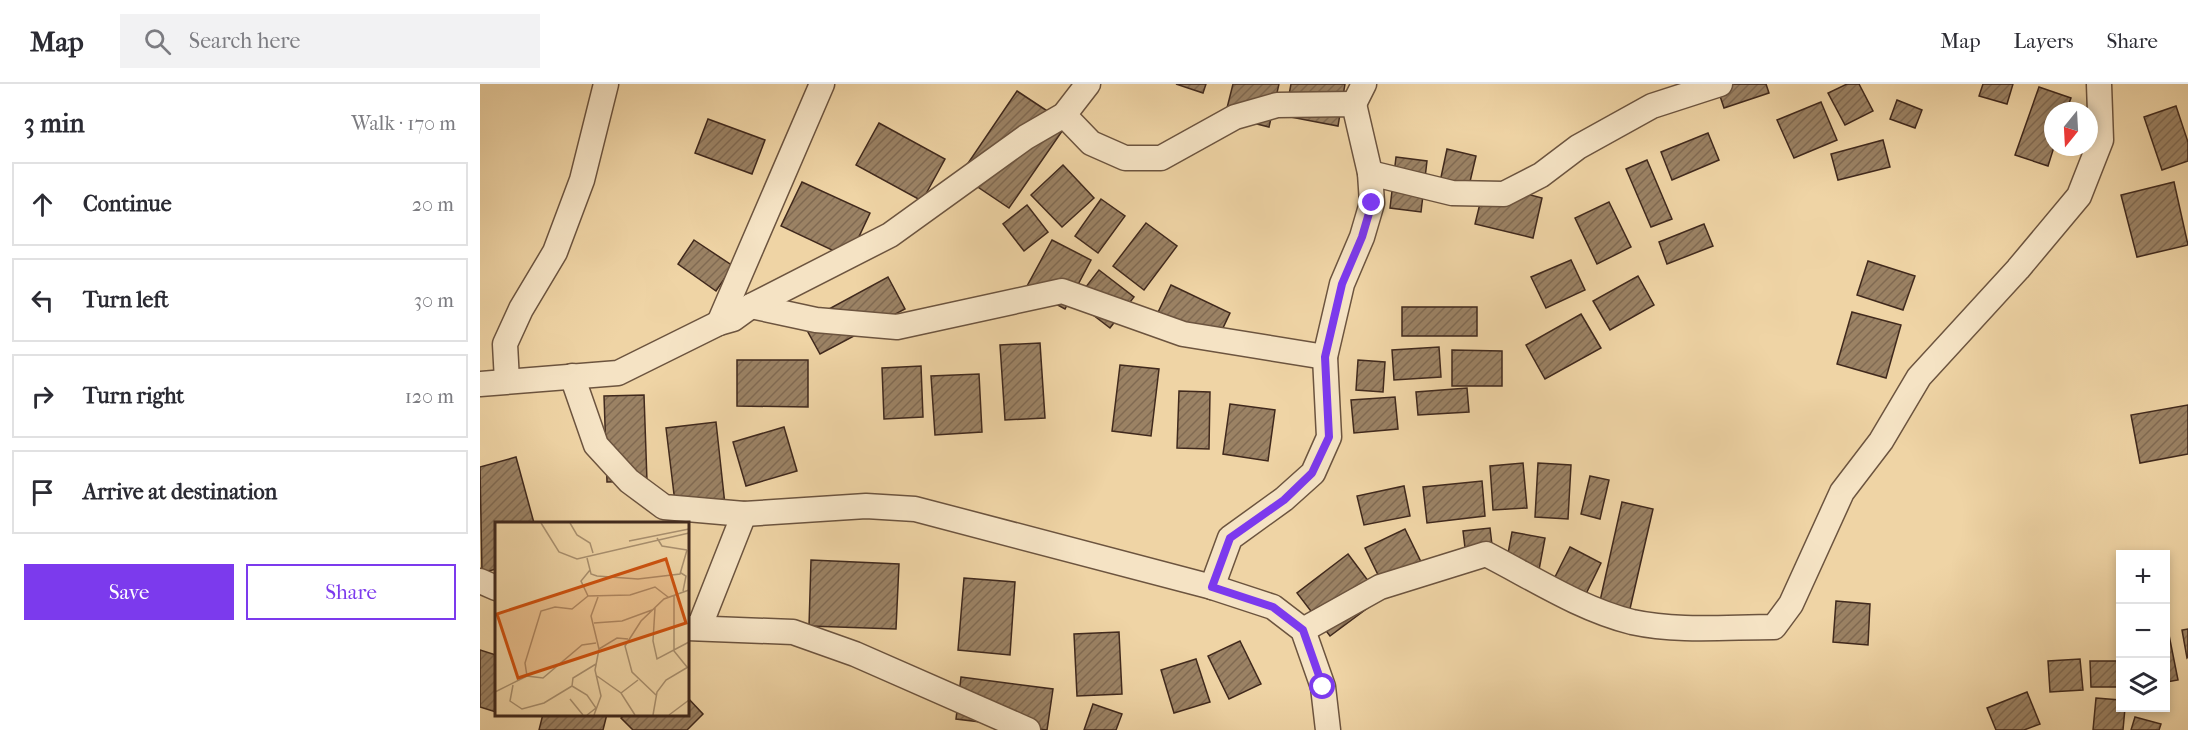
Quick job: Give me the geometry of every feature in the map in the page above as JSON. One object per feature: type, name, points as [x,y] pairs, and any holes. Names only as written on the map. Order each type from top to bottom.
[{"type":"street","points":[[507,381],[505,344],[521,309],[555,252],[582,180],[606,84]]},
{"type":"street","points":[[719,323],[822,84]]},
{"type":"street","points":[[480,384],[618,373],[719,323],[733,319],[751,306],[890,235],[1026,137],[1064,115],[1088,84]]},
{"type":"street","points":[[1370,173],[1452,193],[1504,194],[1541,176],[1578,147],[1652,106],[1720,84]]},
{"type":"street","points":[[1303,630],[1380,587],[1486,554],[1552,590],[1632,622],[1685,628],[1774,627],[1791,604],[1842,492],[1881,441],[1919,377],[2018,269],[2079,196],[2101,140],[2099,84]]},
{"type":"street","points":[[1064,115],[1091,143],[1125,158],[1161,158],[1236,117],[1277,105],[1359,94],[1372,203],[1362,237],[1342,284],[1325,357],[1329,437],[1312,473],[1284,500],[1230,538],[1212,587]]},
{"type":"street","points":[[751,306],[816,320],[897,327],[1062,291],[1183,334],[1325,357]]},
{"type":"street","points":[[572,376],[596,445],[629,481],[664,507],[744,513],[866,506],[915,509],[1212,587],[1273,607],[1303,630],[1323,687],[1328,730]]},
{"type":"street","points":[[744,513],[693,628],[793,632],[855,654],[1028,730]]},
{"type":"street","points":[[480,581],[495,588]]},
{"type":"building","points":[[1176,84],[1206,84],[1203,93]]},
{"type":"building","points":[[1233,84],[1279,84],[1269,127],[1225,116]]},
{"type":"building","points":[[1291,84],[1345,84],[1338,126],[1285,116]]},
{"type":"building","points":[[1716,84],[1766,84],[1769,93],[1724,108]]},
{"type":"building","points":[[1847,84],[1859,84],[1873,111],[1845,125],[1828,93]]},
{"type":"building","points":[[1983,84],[2013,84],[2007,104],[1979,96]]},
{"type":"building","points":[[2039,87],[2071,98],[2069,102],[2044,102],[2044,156],[2051,156],[2048,166],[2015,155]]},
{"type":"building","points":[[1017,91],[1067,124],[1009,208],[960,175]]},
{"type":"building","points":[[1897,100],[1922,110],[1915,128],[1890,119]]},
{"type":"building","points":[[1821,102],[1837,140],[1794,158],[1777,120]]},
{"type":"building","points":[[2176,106],[2188,142],[2188,161],[2162,170],[2144,117]]},
{"type":"building","points":[[708,119],[765,140],[752,174],[695,153]]},
{"type":"building","points":[[879,123],[945,159],[922,201],[856,165]]},
{"type":"building","points":[[1708,133],[1719,160],[1672,180],[1661,152]]},
{"type":"building","points":[[1883,140],[1890,167],[1838,180],[1831,154]]},
{"type":"building","points":[[1447,149],[1476,156],[1465,203],[1437,196]]},
{"type":"building","points":[[1396,157],[1427,161],[1421,212],[1390,208]]},
{"type":"building","points":[[1647,160],[1672,219],[1651,227],[1626,169]]},
{"type":"building","points":[[1063,165],[1094,198],[1062,227],[1031,195]]},
{"type":"building","points":[[802,182],[870,213],[849,258],[781,226]]},
{"type":"building","points":[[2174,182],[2188,245],[2137,257],[2121,195]]},
{"type":"building","points":[[1485,183],[1542,198],[1533,238],[1475,224]]},
{"type":"building","points":[[1101,199],[1125,216],[1098,253],[1075,236]]},
{"type":"building","points":[[1609,202],[1631,247],[1597,264],[1575,218]]},
{"type":"building","points":[[1027,205],[1048,232],[1024,251],[1003,224]]},
{"type":"building","points":[[1146,223],[1177,246],[1144,290],[1113,266]]},
{"type":"building","points":[[1704,224],[1713,246],[1667,264],[1659,242]]},
{"type":"building","points":[[694,240],[733,266],[716,291],[678,264]]},
{"type":"building","points":[[1052,240],[1091,260],[1065,309],[1026,288]]},
{"type":"building","points":[[1571,260],[1585,290],[1546,308],[1531,277]]},
{"type":"building","points":[[1868,261],[1915,276],[1903,310],[1857,295]]},
{"type":"building","points":[[1099,270],[1134,297],[1110,328],[1075,301]]},
{"type":"building","points":[[1638,276],[1654,305],[1610,330],[1593,301]]},
{"type":"building","points":[[888,277],[905,309],[820,354],[803,323]]},
{"type":"building","points":[[1171,285],[1230,313],[1212,351],[1153,323]]},
{"type":"building","points":[[1402,307],[1477,307],[1477,336],[1402,336]]},
{"type":"building","points":[[1852,312],[1901,325],[1886,378],[1837,364]]},
{"type":"building","points":[[1581,314],[1601,348],[1545,379],[1526,345]]},
{"type":"building","points":[[1040,343],[1045,418],[1005,420],[1000,345]]},
{"type":"building","points":[[1439,347],[1441,377],[1394,380],[1392,350]]},
{"type":"building","points":[[1452,350],[1502,351],[1502,386],[1452,386]]},
{"type":"building","points":[[737,360],[808,360],[808,407],[737,406]]},
{"type":"building","points":[[1358,360],[1385,362],[1383,392],[1356,390]]},
{"type":"building","points":[[1120,365],[1159,369],[1151,436],[1112,431]]},
{"type":"building","points":[[921,366],[923,417],[884,419],[882,368]]},
{"type":"building","points":[[979,374],[982,432],[935,435],[931,376]]},
{"type":"building","points":[[1467,388],[1469,412],[1418,415],[1416,392]]},
{"type":"building","points":[[1179,391],[1210,392],[1209,449],[1177,448]]},
{"type":"building","points":[[644,395],[647,481],[607,482],[604,396]]},
{"type":"building","points":[[1395,397],[1398,429],[1354,433],[1351,400]]},
{"type":"building","points":[[1230,404],[1275,410],[1268,461],[1223,454]]},
{"type":"building","points":[[2188,405],[2188,454],[2140,463],[2131,415]]},
{"type":"building","points":[[716,422],[726,514],[677,519],[666,428]]},
{"type":"building","points":[[784,427],[797,471],[746,486],[733,442]]},
{"type":"building","points":[[516,457],[534,522],[495,522],[495,569],[482,573],[480,467]]},
{"type":"building","points":[[1523,463],[1527,508],[1493,510],[1490,466]]},
{"type":"building","points":[[1538,463],[1571,465],[1568,519],[1535,517]]},
{"type":"building","points":[[1590,476],[1609,480],[1600,519],[1581,514]]},
{"type":"building","points":[[1482,481],[1485,516],[1427,523],[1423,487]]},
{"type":"building","points":[[1404,486],[1410,516],[1364,525],[1357,496]]},
{"type":"building","points":[[1622,502],[1653,509],[1626,626],[1596,619]]},
{"type":"building","points":[[1490,528],[1493,553],[1466,556],[1463,531]]},
{"type":"building","points":[[1405,529],[1423,566],[1383,585],[1365,548]]},
{"type":"building","points":[[1512,532],[1545,538],[1539,570],[1506,564]]},
{"type":"building","points":[[1570,547],[1601,563],[1581,604],[1549,589]]},
{"type":"building","points":[[1348,554],[1381,598],[1330,636],[1297,593]]},
{"type":"building","points":[[811,560],[899,564],[896,629],[809,626]]},
{"type":"building","points":[[964,578],[1015,582],[1010,655],[958,650]]},
{"type":"building","points":[[1836,601],[1870,604],[1868,645],[1833,642]]},
{"type":"building","points":[[2188,629],[2188,657],[2187,658],[2182,630]]},
{"type":"building","points":[[1119,632],[1122,694],[1077,696],[1074,634]]},
{"type":"building","points":[[2170,640],[2178,680],[2170,681]]},
{"type":"building","points":[[1240,641],[1261,684],[1229,699],[1208,656]]},
{"type":"building","points":[[480,650],[495,655],[495,712],[480,707]]},
{"type":"building","points":[[1196,659],[1210,702],[1174,713],[1161,670]]},
{"type":"building","points":[[2080,659],[2083,690],[2050,692],[2048,661]]},
{"type":"building","points":[[2090,661],[2116,661],[2116,687],[2091,687]]},
{"type":"building","points":[[961,677],[1053,689],[1047,730],[956,719]]},
{"type":"building","points":[[2027,692],[2040,724],[2024,730],[1996,730],[1987,708]]},
{"type":"building","points":[[688,698],[703,714],[687,730],[633,730],[621,718],[625,715],[688,715]]},
{"type":"building","points":[[2096,698],[2116,700],[2116,712],[2125,712],[2123,730],[2093,730]]},
{"type":"building","points":[[1093,704],[1122,714],[1116,730],[1084,730]]},
{"type":"building","points":[[543,715],[607,715],[603,730],[539,730]]},
{"type":"building","points":[[2135,717],[2161,724],[2159,730],[2131,730]]},
{"type":"route","points":[[1323,687],[1303,630],[1273,607],[1212,587],[1230,538],[1284,500],[1312,473],[1329,437],[1325,357],[1342,284],[1362,237],[1372,203]]}]
